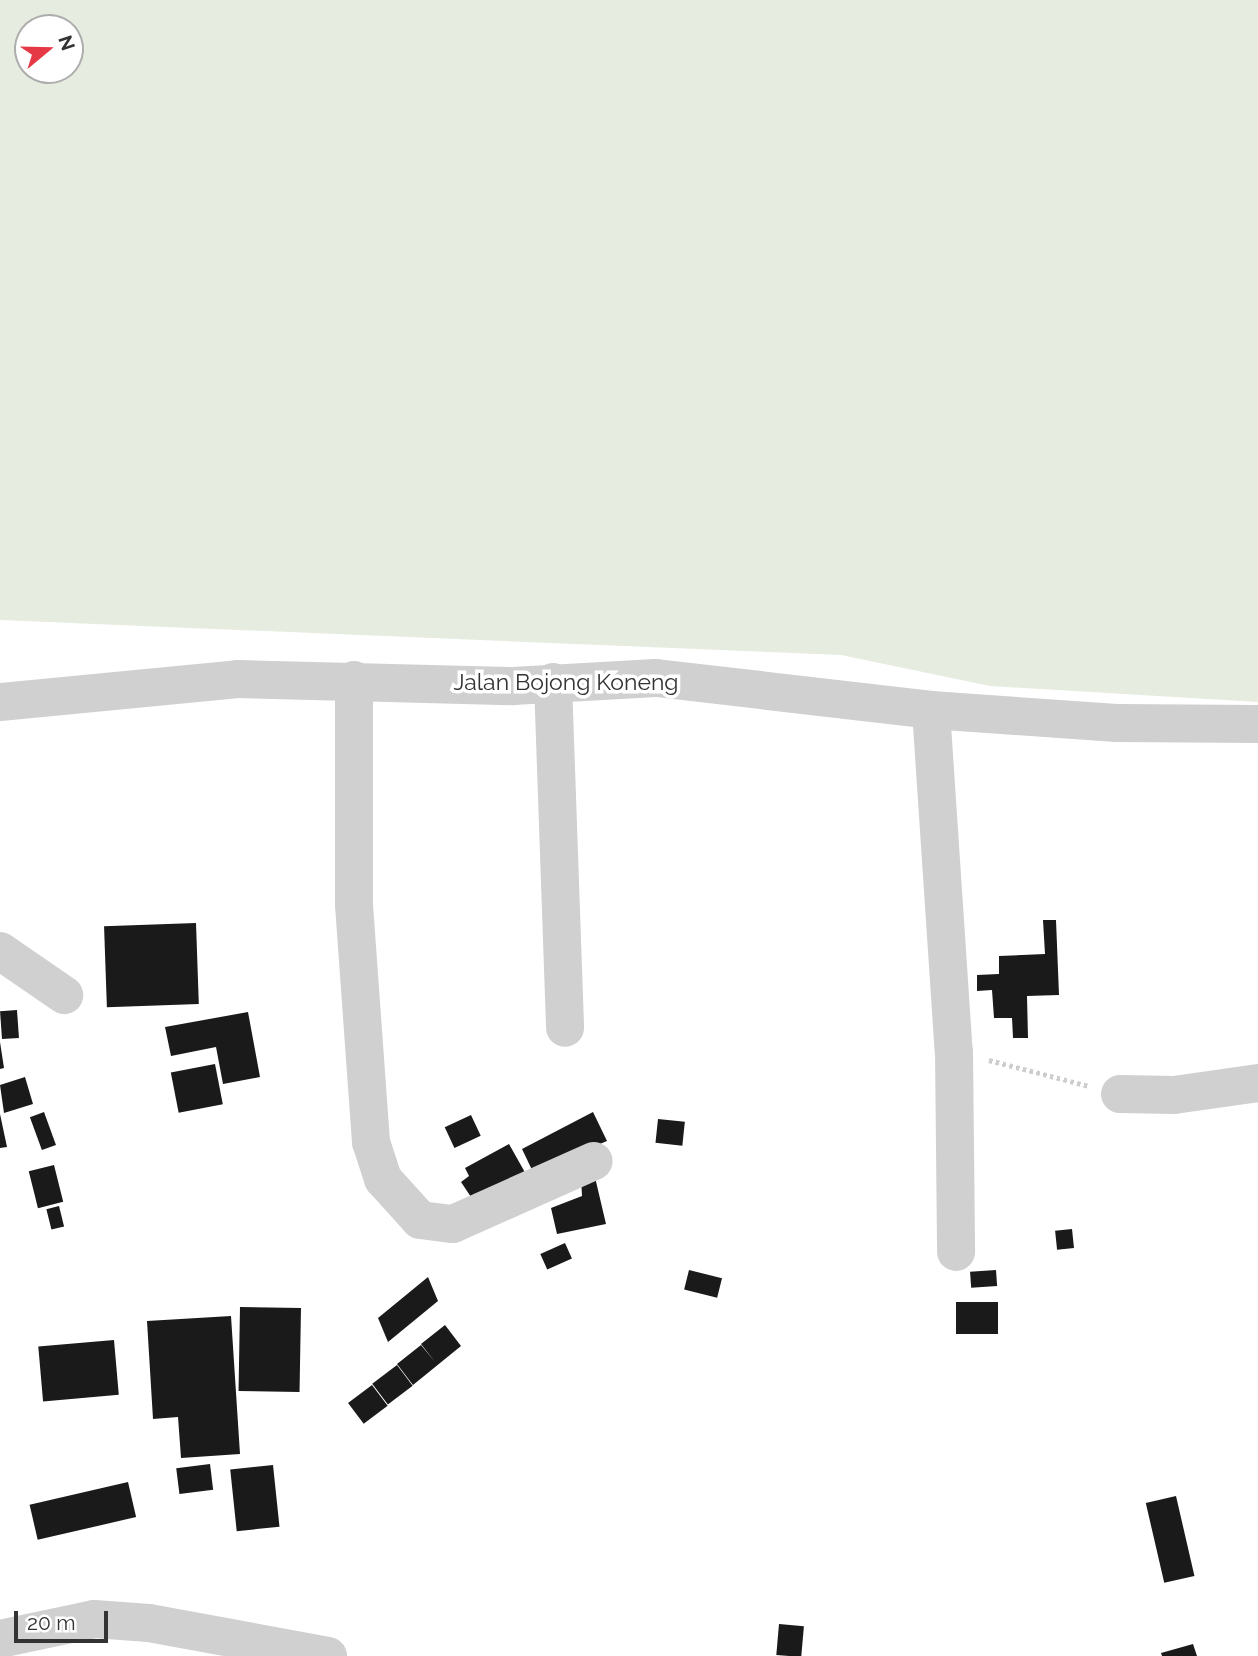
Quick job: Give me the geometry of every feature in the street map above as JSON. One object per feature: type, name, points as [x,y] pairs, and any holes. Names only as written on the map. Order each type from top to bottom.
[{"type":"street","name":"Jalan Bojong Koneng","points":[[0,702],[238,679],[513,685],[656,678],[931,710],[1117,723],[1258,724]]},
{"type":"street","points":[[354,680],[354,905],[371,1142],[383,1179],[420,1220],[453,1224],[594,1161]]},
{"type":"street","points":[[553,682],[565,1028]]},
{"type":"street","points":[[931,710],[954,1052],[956,1252]]},
{"type":"street","points":[[0,951],[64,995]]},
{"type":"street","points":[[1120,1094],[1174,1095],[1258,1083]]},
{"type":"street","points":[[0,1639],[94,1619],[149,1623],[328,1656]]},
{"type":"path","points":[[954,1052],[1120,1094]]},
{"type":"shaded area","points":[[0,0],[1258,0],[1258,702],[990,686],[841,655],[0,620]]},
{"type":"building","points":[[1043,920],[1056,920],[1059,995],[1027,996],[1028,1038],[1013,1038],[1012,1018],[994,1018],[992,990],[977,991],[977,975],[999,974],[999,956],[1045,954]]},
{"type":"building","points":[[196,923],[199,1004],[107,1007],[104,926]]},
{"type":"building","points":[[17,1010],[19,1038],[2,1039],[0,1011]]},
{"type":"building","points":[[248,1012],[260,1077],[223,1084],[216,1047],[171,1056],[165,1027]]},
{"type":"building","points":[[0,1042],[4,1068],[0,1069]]},
{"type":"building","points":[[215,1064],[223,1104],[179,1113],[171,1073]]},
{"type":"building","points":[[25,1077],[33,1104],[4,1113],[0,1085]]},
{"type":"building","points":[[44,1112],[56,1145],[42,1150],[30,1117]]},
{"type":"building","points":[[593,1112],[607,1141],[533,1172],[522,1149]]},
{"type":"building","points":[[0,1114],[7,1147],[0,1148]]},
{"type":"building","points":[[471,1115],[481,1136],[454,1148],[445,1127]]},
{"type":"building","points":[[658,1119],[685,1122],[682,1146],[655,1143]]},
{"type":"building","points":[[509,1144],[527,1176],[475,1203],[461,1182],[469,1176],[465,1168]]},
{"type":"building","points":[[54,1165],[63,1202],[38,1208],[29,1171]]},
{"type":"building","points":[[594,1173],[606,1224],[557,1234],[551,1208],[582,1196],[581,1178]]},
{"type":"building","points":[[59,1206],[64,1226],[51,1230],[46,1209]]},
{"type":"building","points":[[1072,1229],[1074,1248],[1057,1250],[1055,1231]]},
{"type":"building","points":[[565,1243],[572,1259],[547,1270],[540,1254]]},
{"type":"building","points":[[689,1270],[722,1278],[717,1298],[684,1289]]},
{"type":"building","points":[[996,1270],[997,1286],[971,1288],[970,1272]]},
{"type":"building","points":[[428,1277],[438,1301],[388,1342],[378,1318]]},
{"type":"building","points":[[956,1302],[998,1302],[998,1334],[956,1334]]},
{"type":"building","points":[[240,1307],[301,1308],[300,1392],[239,1391]]},
{"type":"building","points":[[231,1316],[240,1454],[181,1458],[178,1417],[153,1419],[147,1321]]},
{"type":"building","points":[[445,1325],[461,1346],[413,1385],[397,1364],[421,1345],[435,1362],[421,1344]]},
{"type":"building","points":[[114,1340],[119,1395],[43,1401],[38,1347]]},
{"type":"building","points":[[397,1365],[413,1386],[388,1404],[372,1384]]},
{"type":"building","points":[[372,1385],[388,1406],[364,1424],[348,1403]]},
{"type":"building","points":[[210,1464],[213,1490],[179,1494],[176,1468]]},
{"type":"building","points":[[273,1465],[279,1527],[237,1531],[230,1469]]},
{"type":"building","points":[[128,1482],[136,1517],[38,1540],[30,1505]]},
{"type":"building","points":[[1176,1496],[1194,1576],[1164,1583],[1146,1503]]},
{"type":"building","points":[[779,1624],[804,1626],[801,1656],[776,1655]]},
{"type":"building","points":[[1193,1644],[1197,1656],[1162,1656],[1161,1653]]}]
